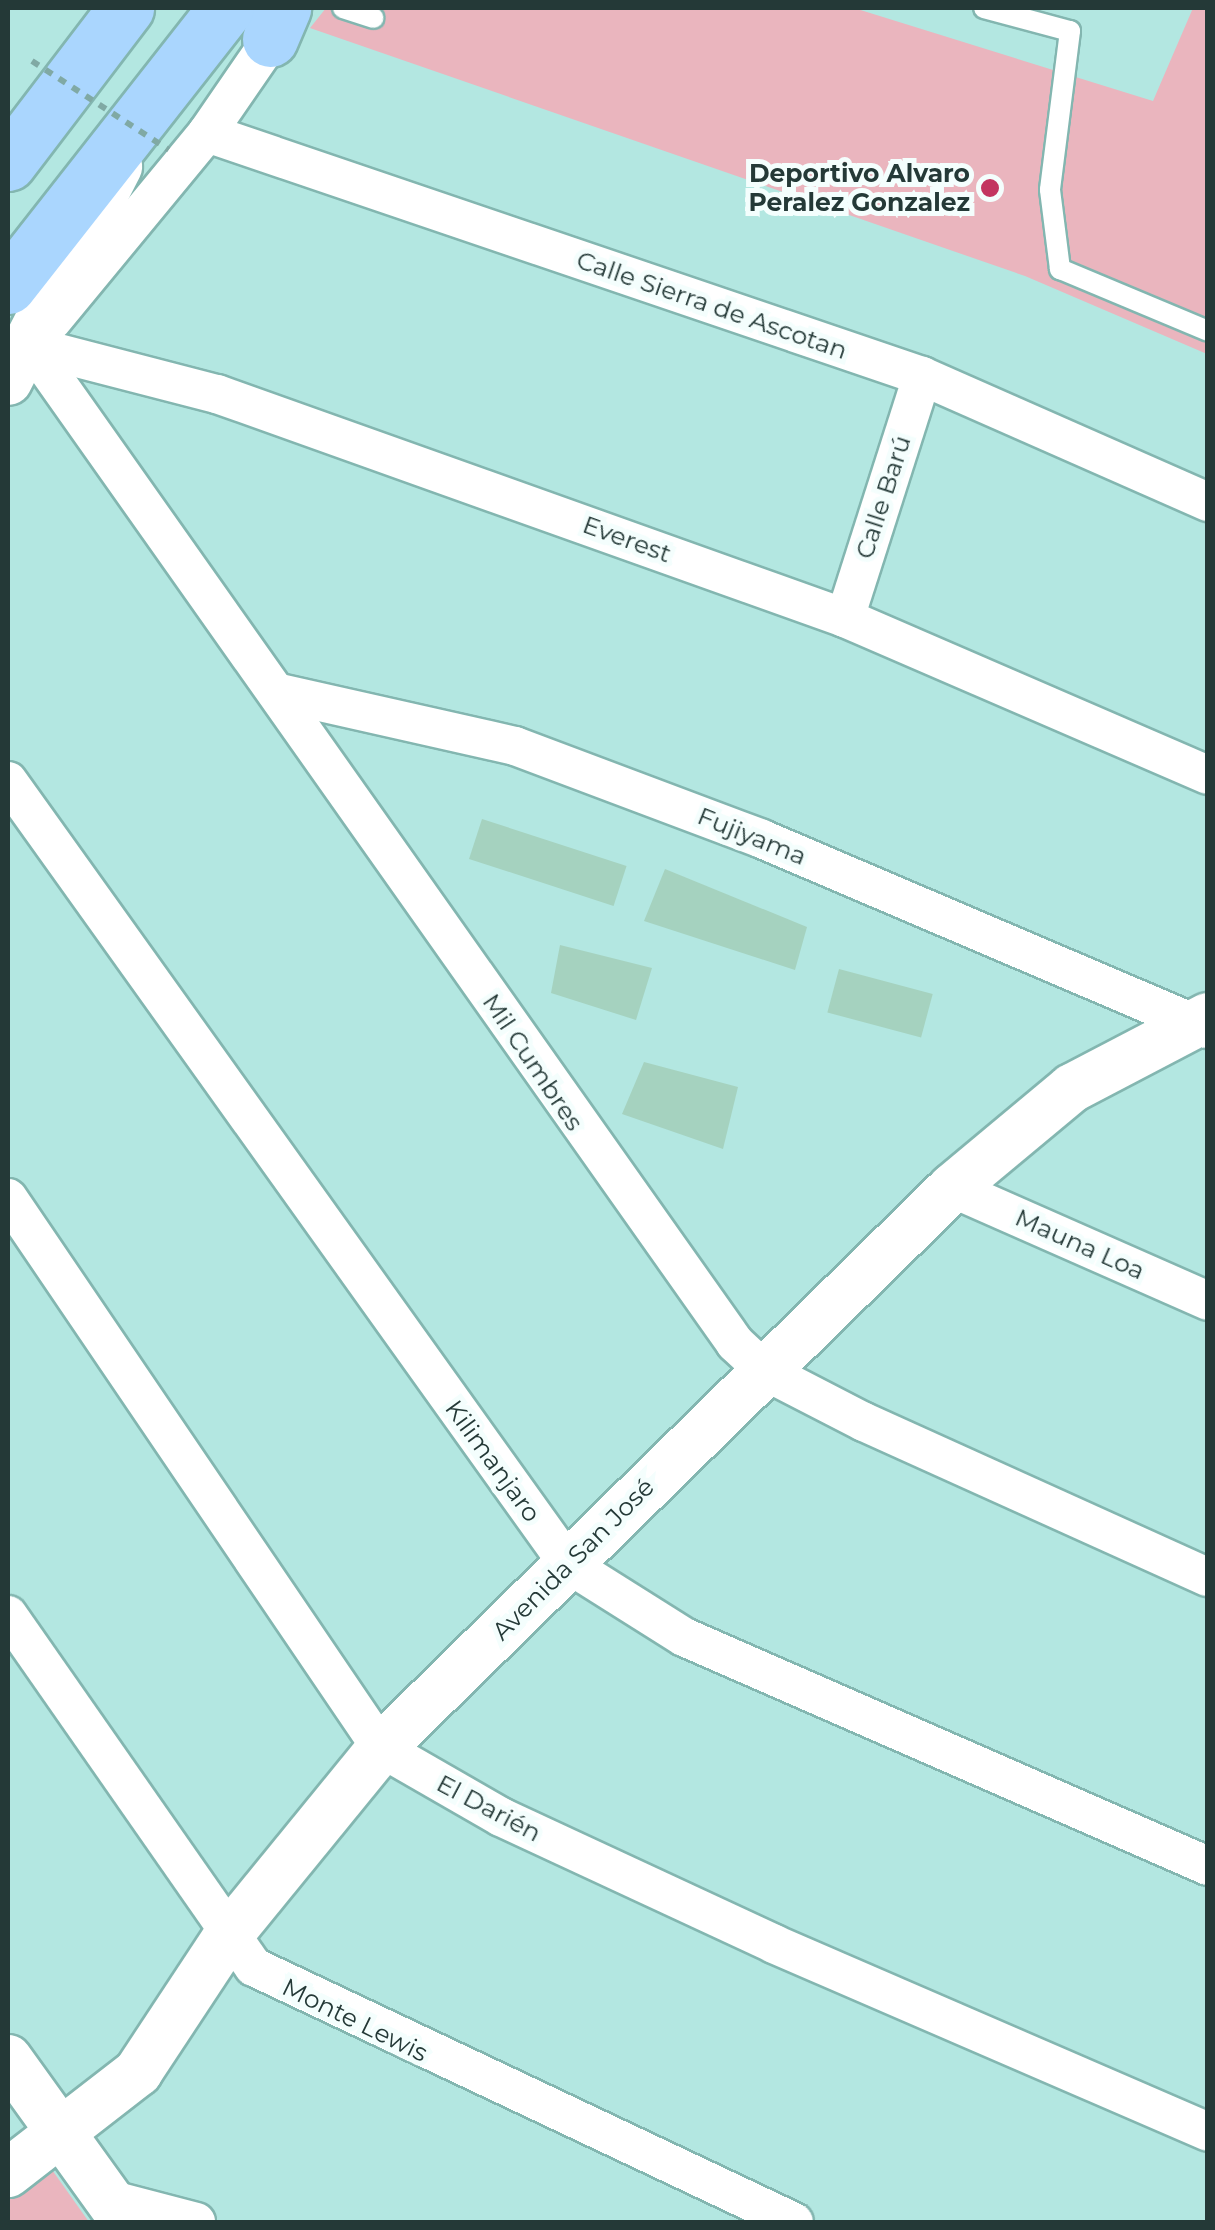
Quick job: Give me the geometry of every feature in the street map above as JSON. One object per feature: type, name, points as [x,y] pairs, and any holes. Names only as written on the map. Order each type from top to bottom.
[{"type":"main road","points":[[8,163],[126,8]]},
{"type":"main road","points":[[10,282],[158,128],[226,8]]},
{"type":"street","points":[[19,363],[207,134],[283,18]]},
{"type":"street","points":[[19,363],[158,128]]},
{"type":"street","name":"Calle Sierra de Ascotan","points":[[207,134],[922,376],[1208,502]]},
{"type":"street","name":"Everest","points":[[19,363],[217,394],[845,618],[1208,774]]},
{"type":"street","name":"Mil Cumbres","points":[[19,363],[280,693],[647,1228],[764,1371],[1208,1576]]},
{"type":"street","name":"Calle Barú","points":[[845,618],[922,376]]},
{"type":"street","name":"Fujiyama","points":[[280,693],[515,746],[762,839],[1203,1023]]},
{"type":"street","name":"Kilimanjaro","points":[[8,781],[568,1564],[684,1638],[1208,1866]]},
{"type":"street","name":"Avenida San José","points":[[8,2173],[62,2136],[138,2072],[227,1938],[381,1748],[952,1188],[1072,1088],[1203,1023]]},
{"type":"street","name":"Mauna Loa","points":[[952,1188],[1208,1301]]},
{"type":"street","name":"El Darién","points":[[8,1198],[381,1748],[501,1817],[774,1944],[1208,2132]]},
{"type":"street","name":"Monte Lewis","points":[[8,1615],[227,1938],[282,1988],[794,2222]]},
{"type":"street","points":[[8,2059],[116,2211],[196,2222]]},
{"type":"lane","points":[[343,8],[373,18]]},
{"type":"lane","points":[[984,8],[1070,32],[1050,190],[1060,269],[1208,331]]},
{"type":"path","points":[[32,61],[158,128]]},
{"type":"shaded area","name":"Deportivo Alvaro Peralez Gonzalez","points":[[326,8],[854,8],[1153,101],[1193,8],[1207,8],[1207,354],[1025,276],[310,28]]},
{"type":"shaded area","points":[[50,2167],[89,2222],[8,2222],[8,2196]]},
{"type":"building","points":[[482,819],[627,866],[614,906],[469,859]]},
{"type":"building","points":[[665,869],[807,927],[795,970],[644,921]]},
{"type":"building","points":[[560,945],[652,968],[636,1020],[551,993]]},
{"type":"building","points":[[839,969],[933,994],[921,1038],[827,1012]]},
{"type":"building","points":[[644,1062],[738,1087],[723,1149],[622,1114]]},
{"type":"place","name":"Deportivo Alvaro Peralez Gonzalez","points":[[990,188]]}]
